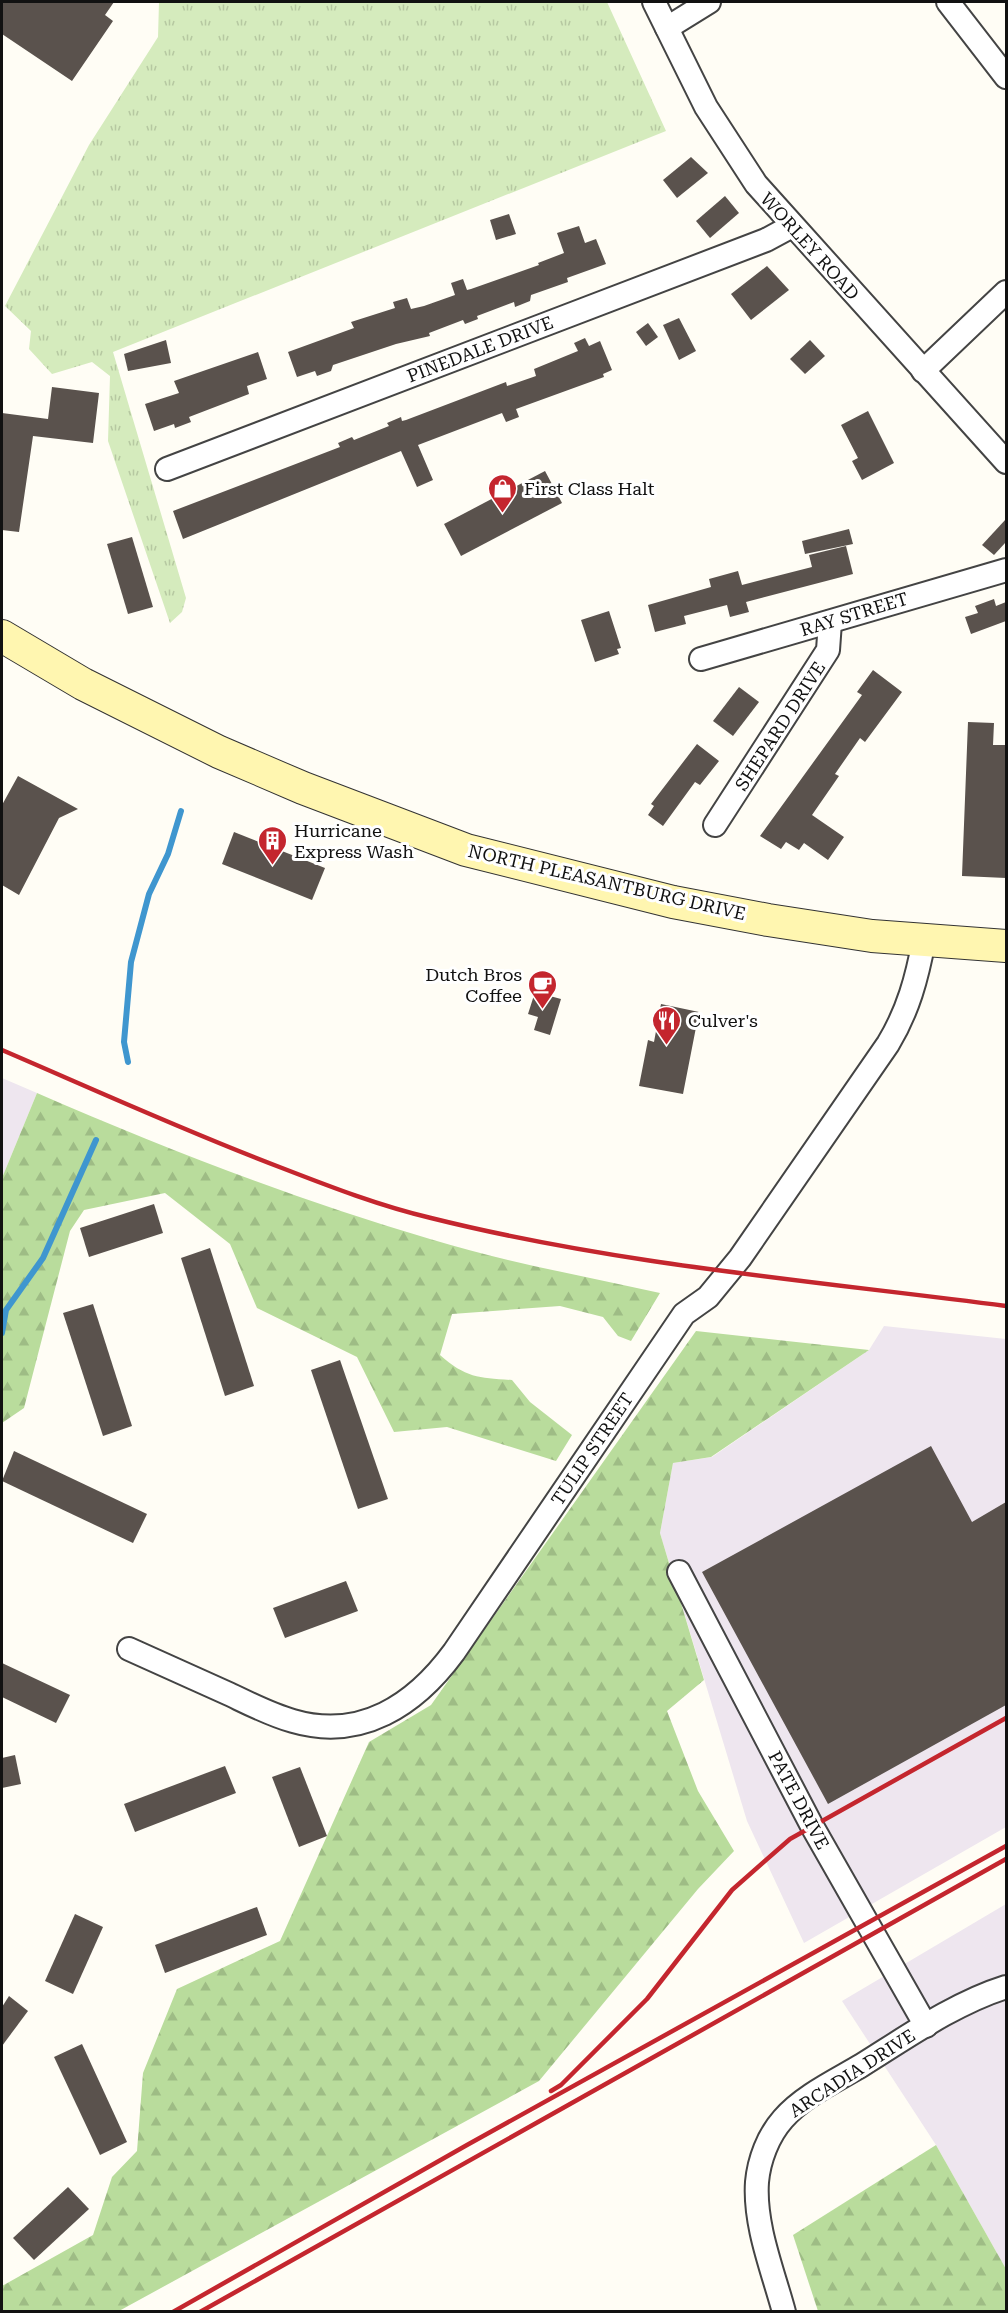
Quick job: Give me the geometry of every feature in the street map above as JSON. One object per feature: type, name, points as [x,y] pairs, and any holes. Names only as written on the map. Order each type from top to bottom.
[{"type":"main road","name":"NORTH PLEASANTBURG DRIVE","points":[[2,636],[83,684],[219,752],[303,788],[466,850],[673,902],[780,922],[924,940],[1006,946]]},
{"type":"street","name":"WORLEY ROAD","points":[[654,2],[727,142],[756,184],[1006,462]]},
{"type":"street","points":[[667,28],[710,2]]},
{"type":"street","points":[[948,2],[1006,77]]},
{"type":"street","name":"PINEDALE DRIVE","points":[[167,469],[766,240],[792,226]]},
{"type":"street","points":[[923,371],[1006,292]]},
{"type":"street","name":"RAY STREET","points":[[701,659],[1006,570]]},
{"type":"street","name":"SHEPARD DRIVE","points":[[715,825],[828,650],[830,621]]},
{"type":"street","name":"TULIP STREET","points":[[129,1649],[280,1717],[310,1725],[344,1726],[370,1720],[395,1709],[420,1692],[454,1652],[684,1314],[708,1297],[740,1258],[888,1044],[902,1022],[916,981],[924,940]]},
{"type":"street","name":"PATE DRIVE","points":[[678,1572],[813,1826],[926,2026]]},
{"type":"street","name":"ARCADIA DRIVE","points":[[784,2312],[758,2208],[757,2182],[762,2158],[771,2136],[783,2119],[804,2102],[926,2026],[1006,1987]]},
{"type":"shaded area","points":[[2,1078],[37,1093],[2,1178]]},
{"type":"shaded area","points":[[884,1326],[1006,1339],[1006,1827],[804,1943],[747,1821],[660,1533],[673,1463],[712,1457],[869,1350]]},
{"type":"shaded area","points":[[1006,1904],[1006,2269],[936,2145],[842,2001]]},
{"type":"green space","points":[[159,2],[607,2],[666,131],[113,352],[186,598],[182,612],[170,623],[108,441],[110,376],[92,362],[52,374],[29,349],[31,331],[5,306],[89,145],[158,37]]},
{"type":"green space","points":[[37,1093],[231,1172],[380,1224],[487,1255],[660,1293],[631,1341],[618,1336],[603,1317],[560,1306],[452,1314],[440,1355],[449,1363],[473,1375],[512,1380],[530,1402],[572,1435],[556,1461],[447,1427],[394,1432],[357,1357],[257,1308],[230,1244],[165,1193],[84,1210],[70,1231],[24,1408],[2,1423],[2,1178]]},
{"type":"green space","points":[[696,1331],[869,1350],[711,1457],[673,1463],[660,1533],[704,1680],[667,1711],[698,1791],[734,1851],[698,1889],[539,2081],[119,2311],[2,2311],[2,2286],[93,2235],[112,2177],[137,2151],[143,2073],[177,1989],[280,1941],[369,1742],[431,1705]]},
{"type":"green space","points":[[936,2145],[1006,2269],[1006,2311],[818,2311],[793,2235]]},
{"type":"building","points":[[2,2],[114,2],[105,15],[113,21],[72,81],[2,34]]},
{"type":"building","points":[[691,157],[708,173],[677,198],[663,180]]},
{"type":"building","points":[[725,196],[739,213],[710,238],[696,221]]},
{"type":"building","points":[[509,214],[516,234],[496,240],[490,220]]},
{"type":"building","points":[[579,226],[585,243],[596,239],[606,264],[567,278],[568,282],[531,295],[530,301],[515,307],[514,302],[477,316],[478,319],[465,324],[463,320],[429,333],[430,336],[396,344],[333,365],[331,371],[317,376],[315,371],[297,377],[288,352],[354,328],[351,322],[395,308],[393,302],[407,298],[411,309],[424,306],[455,295],[451,283],[463,279],[467,290],[539,265],[538,263],[564,253],[557,233]]},
{"type":"building","points":[[767,266],[789,290],[751,320],[731,294]]},
{"type":"building","points":[[679,318],[696,351],[679,360],[663,325]]},
{"type":"building","points":[[648,323],[658,337],[646,346],[636,332]]},
{"type":"building","points":[[585,338],[589,346],[600,341],[612,370],[603,374],[604,377],[516,409],[519,417],[506,422],[502,413],[418,445],[433,480],[417,487],[401,451],[183,539],[173,511],[340,447],[338,443],[352,437],[354,440],[389,426],[387,423],[401,417],[402,421],[406,420],[506,382],[507,386],[536,376],[534,369],[578,351],[574,343]]},
{"type":"building","points":[[166,340],[171,363],[128,371],[124,354]]},
{"type":"building","points":[[810,340],[825,356],[805,374],[790,359]]},
{"type":"building","points":[[258,352],[267,379],[247,386],[249,394],[189,417],[191,422],[175,428],[174,424],[154,431],[145,404],[179,393],[174,381]]},
{"type":"building","points":[[52,387],[99,393],[93,443],[33,436],[19,532],[2,530],[2,413],[48,419]]},
{"type":"building","points":[[868,411],[894,463],[862,480],[852,461],[858,458],[841,425]]},
{"type":"building","name":"First Class Halt","points":[[545,471],[562,503],[461,556],[444,524]]},
{"type":"building","points":[[1006,519],[1006,542],[994,555],[982,545]]},
{"type":"building","points":[[849,529],[853,544],[805,554],[802,541]]},
{"type":"building","points":[[132,537],[153,607],[128,614],[107,544]]},
{"type":"building","points":[[846,546],[853,574],[746,602],[749,612],[730,617],[727,605],[684,616],[686,624],[655,632],[648,605],[711,587],[709,579],[738,571],[742,585],[812,567],[809,555]]},
{"type":"building","points":[[994,599],[996,606],[1006,602],[1006,621],[971,634],[965,617],[978,613],[975,606]]},
{"type":"building","points":[[609,611],[621,648],[617,649],[619,654],[595,662],[581,620]]},
{"type":"building","points":[[873,670],[902,692],[865,742],[860,738],[835,774],[839,776],[812,815],[844,837],[828,860],[804,843],[799,850],[786,842],[781,849],[760,836],[862,695],[857,692]]},
{"type":"building","points":[[739,687],[759,702],[733,736],[713,721]]},
{"type":"building","points":[[968,722],[994,723],[993,745],[1006,745],[1006,878],[962,876]]},
{"type":"building","points":[[697,744],[719,761],[700,785],[695,782],[663,826],[648,815],[654,806],[651,804]]},
{"type":"building","points":[[18,776],[78,809],[59,818],[19,895],[2,885],[2,805]]},
{"type":"building","name":"Hurricane Express Wash","points":[[234,832],[325,868],[312,900],[222,864]]},
{"type":"building","name":"Dutch Bros Coffee","points":[[535,992],[561,999],[550,1035],[534,1030],[538,1017],[528,1014]]},
{"type":"building","name":"Culver's","points":[[661,1004],[699,1012],[683,1094],[639,1086],[648,1040],[654,1042]]},
{"type":"building","points":[[154,1204],[163,1233],[89,1257],[80,1228]]},
{"type":"building","points":[[210,1248],[254,1386],[225,1396],[181,1258]]},
{"type":"building","points":[[93,1304],[132,1426],[103,1436],[63,1313]]},
{"type":"building","points":[[340,1360],[388,1499],[358,1509],[311,1370]]},
{"type":"building","points":[[931,1446],[972,1522],[1006,1502],[1006,1705],[828,1804],[702,1572]]},
{"type":"building","points":[[14,1451],[147,1514],[133,1543],[2,1481]]},
{"type":"building","points":[[346,1581],[358,1611],[285,1638],[273,1608]]},
{"type":"building","points":[[2,1663],[70,1695],[56,1723],[2,1697]]},
{"type":"building","points":[[15,1755],[21,1784],[2,1788],[2,1758]]},
{"type":"building","points":[[225,1766],[236,1793],[135,1832],[124,1804]]},
{"type":"building","points":[[300,1767],[327,1836],[299,1847],[272,1777]]},
{"type":"building","points":[[257,1907],[267,1935],[165,1973],[155,1945]]},
{"type":"building","points":[[75,1914],[103,1927],[73,1994],[45,1981]]},
{"type":"building","points":[[9,1996],[28,2011],[2,2046],[2,2007]]},
{"type":"building","points":[[82,2044],[127,2142],[100,2155],[54,2057]]},
{"type":"building","points":[[68,2187],[89,2209],[34,2260],[13,2238]]},
{"type":"waterway","points":[[128,1062],[124,1042],[131,962],[149,894],[168,854],[181,811]]},
{"type":"waterway","points":[[2,1333],[6,1310],[43,1258],[96,1140]]},
{"type":"railway","points":[[2,1050],[247,1154],[356,1196],[412,1213],[502,1234],[645,1260],[1006,1306]]},
{"type":"railway","points":[[551,2091],[561,2085],[647,1999],[732,1890],[790,1839],[1006,1718]]},
{"type":"railway","points":[[173,2312],[467,2145],[1006,1846]]},
{"type":"railway","points":[[200,2312],[1006,1859]]},
{"type":"place","name":"First Class Halt","points":[[503,514]]},
{"type":"place","name":"Hurricane Express Wash","points":[[273,866]]},
{"type":"place","name":"Dutch Bros Coffee","points":[[543,1010]]},
{"type":"place","name":"Culver's","points":[[667,1046]]}]
